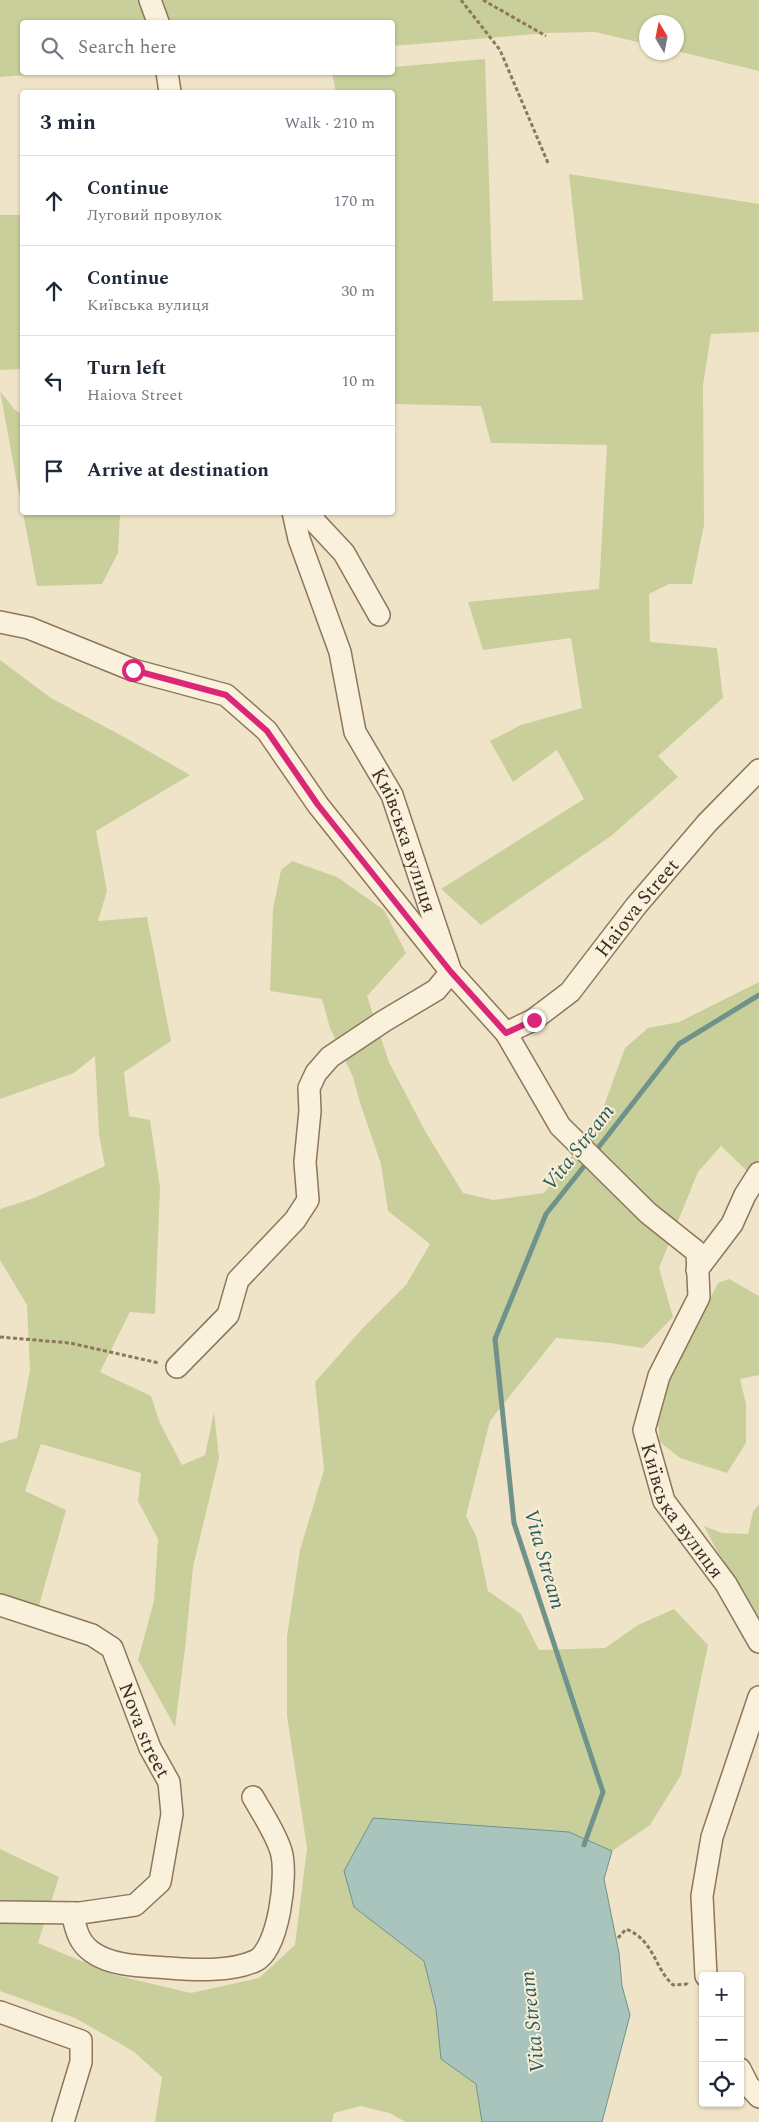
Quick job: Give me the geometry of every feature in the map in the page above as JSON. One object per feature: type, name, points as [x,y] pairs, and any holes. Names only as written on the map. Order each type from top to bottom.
[{"type":"street","points":[[150,0],[157,20]]},
{"type":"street","points":[[167,75],[170,90]]},
{"type":"street","name":"Київська вулиця","points":[[294,515],[299,539],[340,652],[355,732],[392,795],[451,972],[506,1033],[560,1126],[648,1213],[696,1252],[699,1297],[659,1376],[644,1430],[664,1500],[726,1584],[759,1642]]},
{"type":"street","points":[[312,515],[316,523],[344,553],[379,615]]},
{"type":"street","points":[[2,621],[28,628],[133,670],[226,695],[267,731],[318,805],[451,972],[436,990],[384,1021],[330,1058],[316,1073],[309,1088],[310,1111],[305,1162],[308,1200],[295,1220],[238,1280],[228,1315],[177,1367]]},
{"type":"street","name":"Haiova Street","points":[[506,1033],[534,1020],[570,992],[636,906],[707,823],[759,770]]},
{"type":"street","points":[[697,1270],[732,1224],[745,1196],[759,1173]]},
{"type":"street","name":"Nova street","points":[[0,1605],[92,1635],[112,1648],[150,1748],[169,1782],[172,1814],[160,1882],[135,1905],[72,1913],[0,1912]]},
{"type":"street","points":[[699,1972],[702,1896],[712,1837],[759,1697]]},
{"type":"street","points":[[72,1913],[80,1941],[93,1953],[113,1962],[215,1970],[256,1961],[268,1950],[275,1931],[283,1888],[282,1858],[272,1831],[253,1798]]},
{"type":"street","points":[[0,2012],[81,2041],[81,2062],[63,2122]]},
{"type":"street","points":[[744,2077],[748,2085],[759,2097]]},
{"type":"path","points":[[461,0],[500,50],[548,163]]},
{"type":"path","points":[[482,0],[546,36]]},
{"type":"path","points":[[0,1338],[70,1343],[177,1367]]},
{"type":"path","points":[[618,1938],[626,1929],[639,1934],[665,1977],[674,1985],[699,1982]]},
{"type":"green space","points":[[0,0],[759,0],[759,71],[684,53],[684,15],[639,15],[639,42],[595,32],[548,33],[395,46],[395,20],[20,20],[20,75],[26,75],[0,77]]},
{"type":"green space","points":[[485,59],[493,301],[583,300],[569,174],[759,204],[759,332],[711,334],[703,385],[704,525],[692,584],[669,584],[649,594],[650,642],[717,648],[723,698],[658,756],[678,777],[611,836],[481,925],[441,889],[584,799],[557,750],[513,782],[490,741],[521,725],[582,708],[571,638],[483,650],[468,602],[599,589],[607,445],[491,443],[481,406],[395,404],[395,90],[336,90],[332,75],[395,75],[395,67]]},
{"type":"green space","points":[[0,215],[20,215],[20,369],[0,370]]},
{"type":"green space","points":[[0,391],[20,414],[20,499]]},
{"type":"green space","points":[[23,515],[121,515],[118,553],[102,584],[37,586]]},
{"type":"green space","points":[[0,660],[51,698],[190,775],[96,831],[107,891],[98,921],[147,917],[171,1041],[124,1072],[129,1116],[150,1120],[160,1188],[155,1314],[130,1312],[100,1372],[151,1396],[160,1423],[182,1465],[205,1455],[214,1412],[219,1458],[193,1567],[175,1727],[138,1660],[154,1601],[158,1539],[138,1501],[141,1473],[41,1444],[25,1491],[66,1510],[36,1616],[0,1598],[0,1443],[17,1438],[30,1370],[27,1305],[0,1260],[0,1209],[34,1198],[105,1166],[99,1135],[95,1056],[74,1073],[0,1099]]},
{"type":"green space","points":[[292,861],[337,877],[384,910],[406,953],[367,996],[389,1062],[425,1131],[463,1193],[493,1200],[544,1193],[598,1122],[625,1048],[648,1028],[679,1022],[759,982],[759,1160],[747,1171],[721,1146],[698,1172],[659,1268],[673,1317],[643,1348],[556,1338],[490,1421],[466,1516],[477,1538],[488,1591],[521,1614],[539,1650],[605,1648],[638,1625],[674,1609],[708,1645],[681,1775],[650,1825],[612,1851],[569,1832],[373,1818],[362,1840],[354,1907],[424,1961],[436,2009],[441,2059],[476,2084],[482,2122],[406,2122],[389,2113],[361,2106],[334,2113],[332,2122],[155,2122],[162,2077],[133,2051],[75,2018],[0,1991],[0,1849],[59,1877],[38,1943],[115,1975],[191,1993],[259,1978],[295,1945],[307,1848],[287,1716],[287,1636],[300,1550],[324,1470],[315,1382],[362,1329],[406,1285],[430,1244],[388,1211],[381,1164],[353,1077],[330,1028],[322,999],[270,991],[273,909],[281,870]]},
{"type":"green space","points":[[729,1279],[759,1296],[759,1375],[740,1379],[746,1404],[746,1443],[727,1473],[680,1458],[660,1442],[658,1423],[672,1373],[718,1283]]},
{"type":"green space","points":[[759,1504],[759,1618],[717,1551],[704,1526],[722,1533],[748,1534],[753,1512]]},
{"type":"water","points":[[373,1818],[569,1832],[612,1851],[604,1879],[619,1953],[622,1986],[630,2015],[602,2122],[482,2122],[476,2084],[441,2059],[436,2009],[424,1961],[354,1907],[344,1871]]},
{"type":"waterway","name":"Vita Stream","points":[[594,1153],[679,1044],[759,995]]},
{"type":"waterway","name":"Vita Stream","points":[[584,1845],[603,1792],[514,1523],[495,1339],[546,1214],[589,1160]]},
{"type":"route","points":[[133,670],[226,695],[267,731],[318,805],[451,972],[506,1033],[534,1020]]}]
